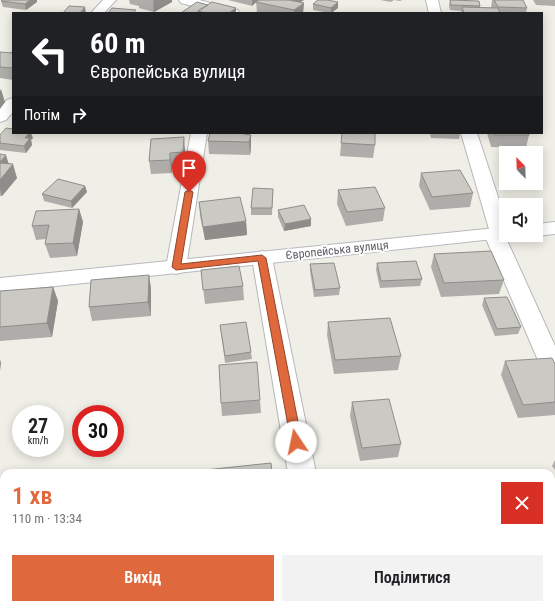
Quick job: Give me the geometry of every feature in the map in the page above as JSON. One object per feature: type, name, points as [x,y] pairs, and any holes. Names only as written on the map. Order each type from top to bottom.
[{"type":"street","points":[[98,12],[110,0]]},
{"type":"street","points":[[185,0],[229,12]]},
{"type":"street","points":[[432,0],[436,12]]},
{"type":"street","points":[[0,117],[12,104]]},
{"type":"street","points":[[176,267],[199,134]]},
{"type":"street","points":[[469,134],[499,231]]},
{"type":"street","points":[[543,229],[555,228]]},
{"type":"street","name":"Європейська вулиця","points":[[0,285],[499,234]]},
{"type":"street","points":[[503,242],[555,372]]},
{"type":"street","points":[[262,258],[301,469]]},
{"type":"building","points":[[30,0],[25,4],[1,1]]},
{"type":"building","points":[[259,0],[289,0],[304,3],[294,10],[256,2]]},
{"type":"building","points":[[318,0],[338,2],[331,8],[313,4]]},
{"type":"building","points":[[450,0],[479,1],[480,6],[451,5]]},
{"type":"building","points":[[494,0],[523,0],[527,8],[498,7]]},
{"type":"building","points":[[197,2],[208,5],[198,12],[182,12]]},
{"type":"building","points":[[212,2],[236,8],[230,12],[198,11]]},
{"type":"building","points":[[69,6],[85,7],[81,12],[64,12]]},
{"type":"building","points":[[462,7],[498,8],[500,12],[464,12]]},
{"type":"building","points":[[112,8],[136,10],[134,12],[109,12]]},
{"type":"building","points":[[0,52],[12,53],[12,68],[0,67]]},
{"type":"building","points":[[6,128],[12,129],[12,134],[28,134],[25,138],[30,138],[24,146],[0,143],[0,135]]},
{"type":"building","points":[[210,134],[251,135],[249,142],[208,141]]},
{"type":"building","points":[[342,134],[375,134],[375,145],[341,143]]},
{"type":"building","points":[[494,134],[529,134],[529,135]]},
{"type":"building","points":[[184,137],[183,152],[170,153],[170,160],[149,161],[151,139]]},
{"type":"building","points":[[0,154],[6,155],[0,162]]},
{"type":"building","points":[[0,163],[13,164],[0,180]]},
{"type":"building","points":[[460,170],[473,193],[432,197],[421,173]]},
{"type":"building","points":[[58,179],[85,186],[71,201],[42,194]]},
{"type":"building","points":[[375,187],[385,208],[347,212],[338,190]]},
{"type":"building","points":[[253,188],[273,189],[272,208],[251,208]]},
{"type":"building","points":[[240,197],[246,221],[203,227],[199,202]]},
{"type":"building","points":[[304,205],[311,219],[285,224],[278,210]]},
{"type":"building","points":[[79,209],[73,243],[45,244],[49,225],[32,226],[36,211]]},
{"type":"building","points":[[491,251],[504,280],[444,283],[434,254]]},
{"type":"building","points":[[416,261],[422,279],[381,281],[377,263]]},
{"type":"building","points":[[334,263],[340,288],[315,290],[310,264]]},
{"type":"building","points":[[239,266],[243,286],[203,290],[201,270]]},
{"type":"building","points":[[149,275],[148,302],[89,307],[91,280]]},
{"type":"building","points":[[53,287],[47,323],[0,327],[0,291]]},
{"type":"building","points":[[507,297],[521,327],[497,329],[484,298]]},
{"type":"building","points":[[390,318],[401,356],[335,360],[328,322]]},
{"type":"building","points":[[246,322],[251,352],[225,356],[220,325]]},
{"type":"building","points":[[552,358],[555,364],[555,402],[523,405],[505,361]]},
{"type":"building","points":[[257,362],[260,400],[221,403],[219,365]]},
{"type":"building","points":[[389,399],[401,444],[362,448],[352,402]]},
{"type":"building","points":[[271,463],[272,469],[215,469]]},
{"type":"route","points":[[189,192],[176,267],[262,258],[296,442]]}]
